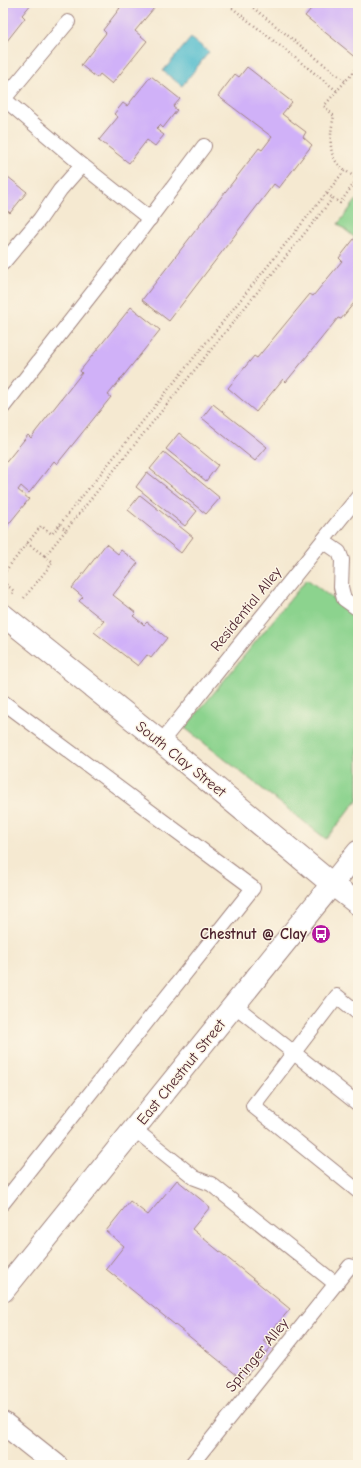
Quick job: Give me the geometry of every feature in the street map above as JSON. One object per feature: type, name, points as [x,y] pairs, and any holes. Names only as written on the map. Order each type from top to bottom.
[{"type":"street","name":"South Clay Street","points":[[4,619],[161,742],[358,904]]},
{"type":"street","name":"East Chestnut Street","points":[[3,1291],[358,852]]},
{"type":"street","points":[[3,1423],[56,1465]]},
{"type":"lane","points":[[68,22],[4,98],[150,219]]},
{"type":"lane","points":[[3,407],[150,219],[204,146]]},
{"type":"lane","points":[[3,264],[82,164]]},
{"type":"lane","name":"Residential Alley","points":[[161,742],[358,497]]},
{"type":"lane","points":[[323,541],[339,552],[342,560],[341,587],[344,599],[358,609]]},
{"type":"lane","points":[[3,702],[253,888],[3,1203]]},
{"type":"lane","points":[[358,1013],[337,996],[253,1106],[358,1191]]},
{"type":"lane","points":[[234,1005],[358,1104]]},
{"type":"lane","points":[[134,1129],[194,1178],[211,1184],[336,1284]]},
{"type":"lane","name":"Springer Alley","points":[[191,1465],[350,1266]]},
{"type":"path","points":[[226,3],[337,91]]},
{"type":"path","points":[[247,3],[345,81]]},
{"type":"path","points":[[326,193],[340,203],[358,178],[345,170],[335,160],[330,131],[334,116],[324,106],[354,70],[358,72]]},
{"type":"path","points":[[3,574],[41,526],[52,534],[60,525],[345,170]]},
{"type":"path","points":[[45,556],[333,198]]},
{"type":"path","points":[[60,525],[66,530]]},
{"type":"path","points":[[24,598],[52,562],[27,543]]},
{"type":"green space","points":[[358,198],[358,240],[338,224]]},
{"type":"green space","points":[[307,579],[358,618],[358,799],[326,839],[185,728]]},
{"type":"water","points":[[191,38],[209,52],[182,86],[163,71]]},
{"type":"building","points":[[3,3],[32,3],[22,15],[25,18],[3,46]]},
{"type":"building","points":[[113,3],[151,3],[150,4],[154,8],[135,31],[147,41],[112,84],[100,74],[97,78],[81,65],[106,33],[103,30],[120,8]]},
{"type":"building","points":[[316,3],[335,3],[337,5],[338,3],[358,3],[358,59],[305,16]]},
{"type":"building","points":[[247,67],[292,102],[282,114],[306,132],[303,137],[312,145],[279,188],[274,184],[169,321],[142,300],[259,148],[262,150],[272,137],[218,96],[235,74],[239,77]]},
{"type":"building","points":[[151,76],[180,99],[173,107],[177,110],[163,128],[160,125],[156,129],[164,135],[155,146],[147,140],[129,163],[99,140],[118,117],[114,114],[123,103],[127,106]]},
{"type":"building","points":[[3,173],[27,192],[10,213],[3,207]]},
{"type":"building","points":[[358,234],[358,298],[341,319],[338,318],[286,382],[283,379],[256,412],[228,388],[254,356],[257,358],[310,294],[313,296],[342,261],[339,258]]},
{"type":"building","points":[[131,307],[160,330],[108,395],[111,397],[57,464],[54,461],[29,493],[21,486],[18,490],[29,499],[3,531],[3,466],[28,435],[31,438],[82,373],[80,371]]},
{"type":"building","points":[[213,404],[267,447],[255,461],[202,418]]},
{"type":"building","points":[[179,433],[218,465],[206,481],[166,449]]},
{"type":"building","points":[[164,452],[220,498],[206,514],[150,469]]},
{"type":"building","points":[[147,472],[197,511],[185,526],[136,487]]},
{"type":"building","points":[[140,495],[193,537],[181,553],[128,510]]},
{"type":"building","points":[[106,544],[118,554],[121,550],[138,563],[113,595],[136,613],[133,616],[144,625],[147,622],[167,638],[151,658],[147,655],[138,666],[94,632],[104,621],[79,601],[83,597],[72,588]]},
{"type":"building","points":[[177,1180],[210,1207],[192,1229],[290,1309],[263,1341],[271,1347],[243,1380],[106,1269],[124,1246],[106,1231],[130,1201],[148,1215]]},
{"type":"place","name":"Chestnut @ Clay","points":[[321,934]]}]
